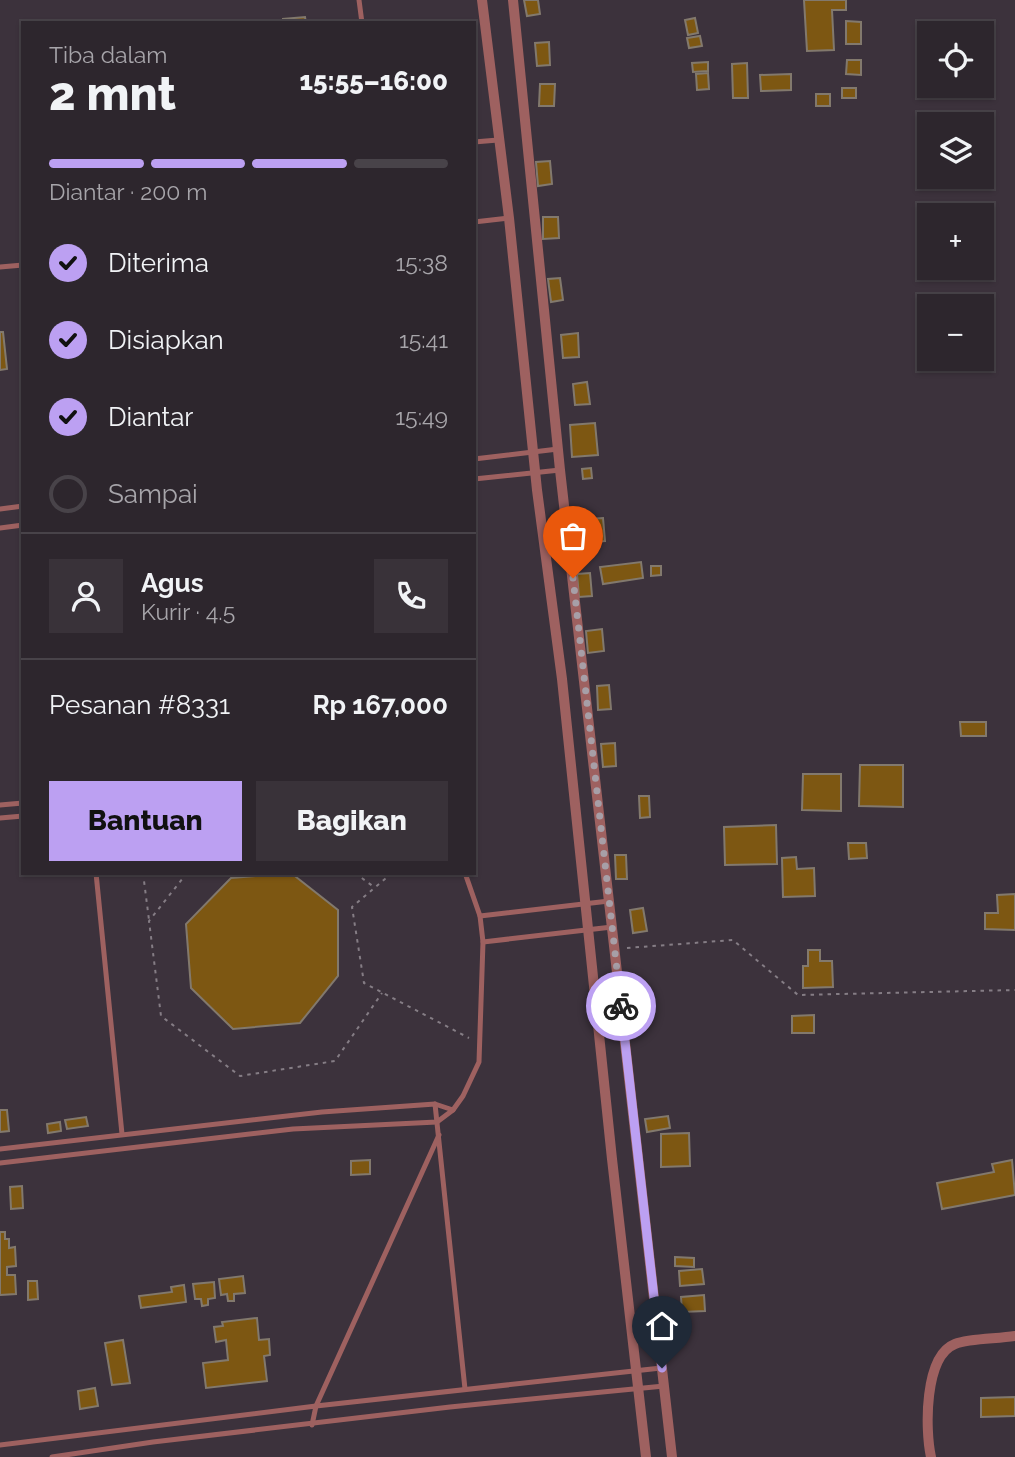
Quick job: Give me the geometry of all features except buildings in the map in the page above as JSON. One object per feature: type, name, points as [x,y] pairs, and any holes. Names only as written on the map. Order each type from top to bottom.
[{"type":"street","points":[[482,0],[562,679],[646,1457]]},
{"type":"street","points":[[513,0],[560,470],[672,1457]]},
{"type":"street","points":[[931,1457],[928,1398],[934,1368],[942,1353],[954,1344],[1015,1336]]},
{"type":"lane","points":[[359,0],[362,21]]},
{"type":"lane","points":[[476,142],[498,140]]},
{"type":"lane","points":[[476,222],[509,218]]},
{"type":"lane","points":[[0,267],[21,265]]},
{"type":"lane","points":[[476,459],[558,449]]},
{"type":"lane","points":[[476,479],[560,470]]},
{"type":"lane","points":[[0,509],[21,506]]},
{"type":"lane","points":[[0,528],[21,526]]},
{"type":"lane","points":[[0,805],[21,803]]},
{"type":"lane","points":[[0,818],[21,816]]},
{"type":"lane","points":[[96,875],[122,1134]]},
{"type":"lane","points":[[0,1163],[293,1129],[437,1122],[453,1110],[463,1096],[479,1062],[483,942],[480,916],[466,875]]},
{"type":"lane","points":[[480,916],[609,901]]},
{"type":"lane","points":[[483,942],[612,928]]},
{"type":"lane","points":[[435,1104],[465,1389]]},
{"type":"lane","points":[[0,1149],[322,1112],[435,1104],[453,1110]]},
{"type":"lane","points":[[312,1425],[316,1405],[439,1135]]},
{"type":"lane","points":[[0,1445],[316,1405],[662,1368]]},
{"type":"lane","points":[[52,1457],[153,1442],[450,1407],[664,1386]]},
{"type":"path","points":[[143,875],[161,1016],[240,1076],[335,1061],[382,993]]},
{"type":"path","points":[[149,921],[185,875]]},
{"type":"path","points":[[358,875],[375,888]]},
{"type":"path","points":[[390,875],[352,907],[364,983],[480,1043]]},
{"type":"path","points":[[614,949],[733,940],[799,995],[1015,990]]},
{"type":"way so far","points":[[573,578],[621,1006]]},
{"type":"route","points":[[621,1006],[662,1368]]}]
